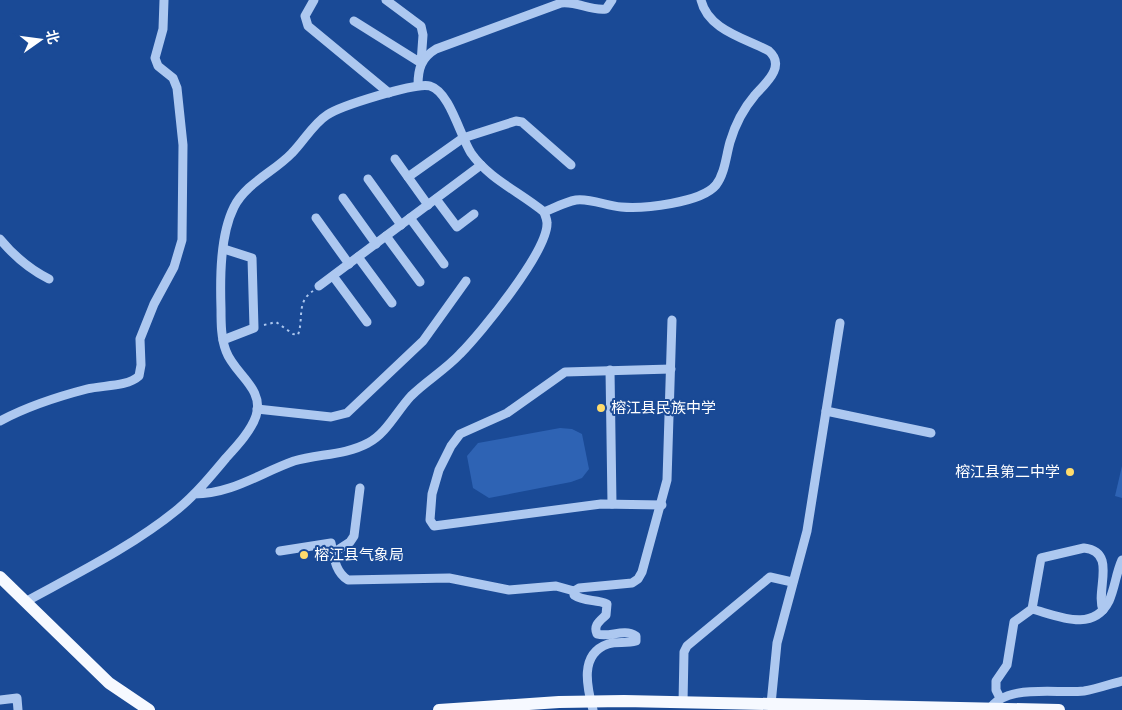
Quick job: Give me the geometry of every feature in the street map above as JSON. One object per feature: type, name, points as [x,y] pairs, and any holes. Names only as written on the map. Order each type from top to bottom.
[{"type":"main road","points":[[0,577],[109,683],[149,710]]},
{"type":"main road","points":[[439,710],[683,703],[863,708],[1059,710]]},
{"type":"street","points":[[0,422],[45,401],[88,389],[130,382],[139,376],[141,365],[140,339],[154,304],[174,267],[182,231],[183,145],[177,88],[173,78],[158,66],[155,58],[163,29],[164,0]]},
{"type":"street","points":[[314,0],[305,16],[308,26],[389,93]]},
{"type":"street","points":[[386,0],[421,26],[423,34],[418,86]]},
{"type":"street","points":[[421,63],[430,53],[442,47],[561,2],[570,2],[599,10],[606,9],[612,0]]},
{"type":"street","points":[[544,212],[576,200],[622,207],[670,203],[705,193],[715,186],[722,176],[730,140],[740,119],[752,99],[772,76],[776,62],[774,55],[769,51],[732,34],[713,21],[707,15],[701,0]]},
{"type":"street","points":[[354,22],[421,63]]},
{"type":"street","points":[[26,602],[92,566],[154,526],[194,494],[231,453],[251,426],[257,409],[256,394],[233,365],[226,352],[220,307],[224,249],[229,220],[243,194],[281,165],[325,116],[389,93],[418,86],[430,86],[440,92],[446,101],[462,138],[481,165],[544,212],[547,222],[545,233],[534,255],[492,317],[460,354],[413,394],[374,440],[357,447],[295,461],[236,487],[215,493],[194,494]]},
{"type":"street","points":[[408,177],[462,138],[516,121],[522,122],[571,165]]},
{"type":"street","points":[[395,159],[428,205]]},
{"type":"street","points":[[319,286],[481,165]]},
{"type":"street","points":[[368,179],[401,225]]},
{"type":"street","points":[[343,198],[376,244]]},
{"type":"street","points":[[436,199],[457,227],[474,214]]},
{"type":"street","points":[[316,218],[349,264]]},
{"type":"street","points":[[410,218],[444,264]]},
{"type":"street","points":[[386,236],[420,282]]},
{"type":"street","points":[[0,239],[25,264],[50,279]]},
{"type":"street","points":[[223,340],[254,328],[252,258],[224,249]]},
{"type":"street","points":[[358,257],[392,303]]},
{"type":"street","points":[[333,276],[367,322]]},
{"type":"street","points":[[257,409],[331,417],[346,413],[423,341],[466,281]]},
{"type":"street","points":[[280,551],[331,542],[340,575],[348,580],[449,578],[509,590],[556,586],[574,591],[579,588],[632,583],[638,579],[662,505],[668,462],[672,320]]},
{"type":"street","points":[[771,704],[778,643],[792,582],[807,531],[840,323]]},
{"type":"street","points":[[662,505],[612,504],[434,526],[430,520],[432,494],[439,470],[451,446],[460,434],[507,413],[565,372],[671,369]]},
{"type":"street","points":[[610,370],[612,504]]},
{"type":"street","points":[[826,411],[931,433]]},
{"type":"street","points":[[333,553],[350,542],[354,536],[360,488]]},
{"type":"street","points":[[1000,698],[996,690],[996,682],[1007,665],[1014,622],[1032,609],[1041,558],[1084,548],[1091,549],[1102,561],[1104,569],[1099,593],[1103,610]]},
{"type":"street","points":[[1032,609],[1081,621],[1092,619],[1109,602],[1122,560]]},
{"type":"street","points":[[683,703],[684,652],[687,646],[770,577],[792,582]]},
{"type":"street","points":[[574,591],[574,595],[579,598],[601,601],[607,604],[606,616],[596,624],[597,634],[602,636],[620,632],[636,636],[636,641],[608,644],[597,649],[590,659],[587,673],[592,706]]},
{"type":"street","points":[[990,709],[1000,698],[1014,693],[1085,690],[1122,681]]},
{"type":"street","points":[[0,700],[17,698],[18,710]]},
{"type":"path","points":[[254,328],[276,322],[293,334],[298,334],[301,305],[305,296],[319,286]]},
{"type":"shaded area","points":[[560,428],[572,429],[582,434],[589,469],[582,478],[571,482],[489,498],[473,488],[467,456],[478,443]]},
{"type":"shaded area","points":[[1122,466],[1122,498],[1115,496]]},
{"type":"place","name":"榕江县民族中学","points":[[601,408]]},
{"type":"place","name":"榕江县第二中学","points":[[1070,472]]},
{"type":"place","name":"榕江县气象局","points":[[304,555]]}]
